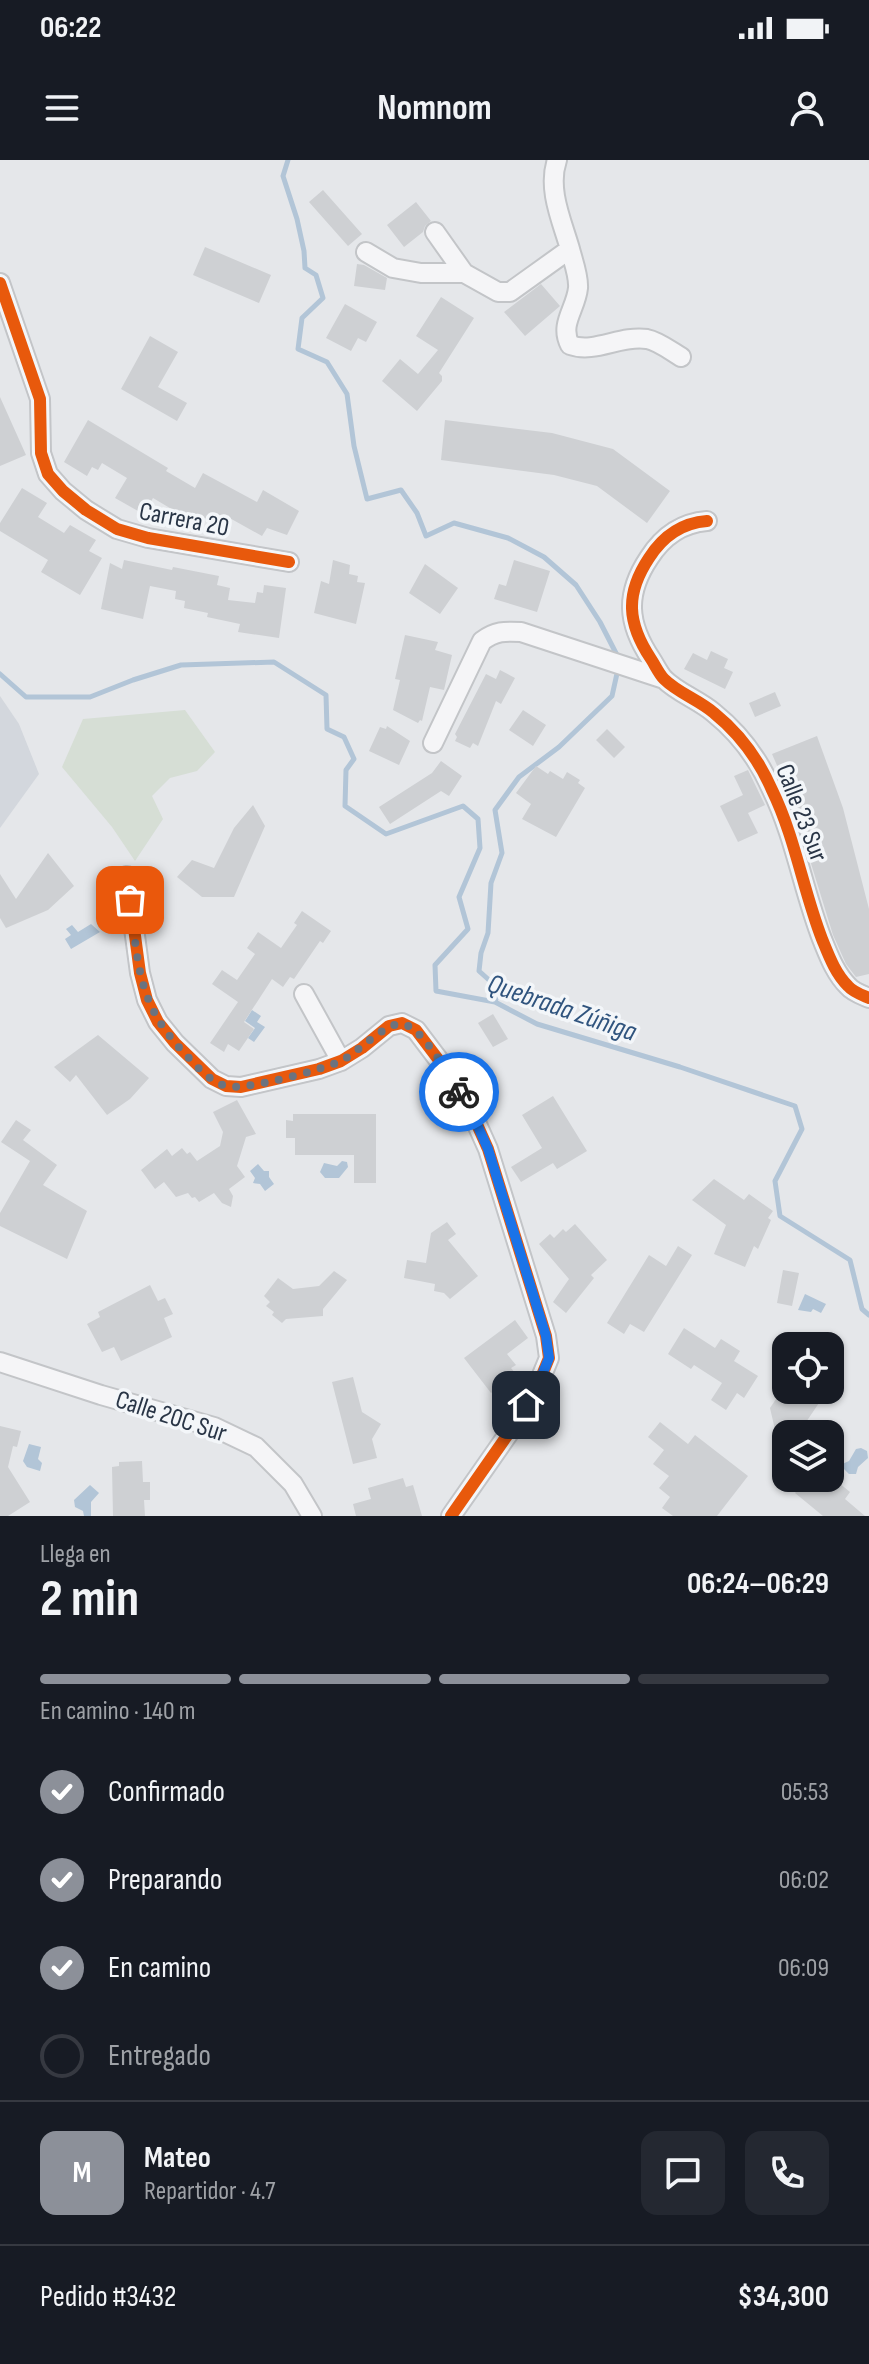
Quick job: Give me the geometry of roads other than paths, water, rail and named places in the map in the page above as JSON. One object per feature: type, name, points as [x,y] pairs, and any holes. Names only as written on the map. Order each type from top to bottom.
[{"type":"street","points":[[557,160],[554,169],[555,198],[578,283],[565,326],[565,336],[570,345],[581,349],[627,339],[650,339],[681,357]]},
{"type":"street","points":[[435,232],[464,273],[498,292],[510,292],[570,249]]},
{"type":"street","points":[[366,252],[393,268],[421,273],[464,273]]},
{"type":"street","name":"Carrera 20","points":[[0,283],[40,399],[41,453],[48,474],[63,491],[117,529],[148,538],[289,562]]},
{"type":"street","name":"Calle 23 Sur","points":[[707,521],[691,522],[670,534],[652,554],[635,582],[631,597],[633,624],[643,647],[664,679],[715,713],[759,763],[774,793],[813,916],[834,968],[850,989],[869,998]]},
{"type":"street","points":[[433,743],[482,641],[492,633],[521,632],[664,679]]},
{"type":"street","points":[[127,876],[140,973],[147,1000],[158,1022],[175,1043],[212,1079],[226,1086],[241,1087],[319,1069],[341,1061],[389,1026],[402,1023],[416,1030],[471,1111],[488,1149],[546,1336],[549,1358],[511,1430],[451,1516]]},
{"type":"street","points":[[304,994],[341,1061]]},
{"type":"street","name":"Calle 20C Sur","points":[[0,1362],[214,1427],[256,1447],[293,1484],[312,1516]]},
{"type":"water","points":[[91,924],[100,932],[71,949],[65,939],[71,935],[66,929],[72,925],[78,932]]},
{"type":"water","points":[[252,1010],[261,1016],[257,1022],[265,1027],[254,1042],[248,1038],[255,1028],[245,1021]]},
{"type":"water","points":[[342,1161],[347,1162],[348,1167],[339,1178],[325,1178],[320,1172],[324,1163],[337,1166]]},
{"type":"water","points":[[258,1164],[264,1171],[269,1171],[274,1184],[265,1191],[260,1184],[253,1183],[255,1178],[250,1171]]},
{"type":"water","points":[[805,1294],[826,1304],[821,1313],[813,1309],[811,1312],[798,1310]]},
{"type":"water","points":[[29,1444],[41,1447],[38,1459],[42,1463],[40,1471],[27,1467],[23,1461]]},
{"type":"water","points":[[856,1449],[867,1451],[868,1458],[858,1467],[856,1474],[849,1474],[844,1469],[844,1463]]},
{"type":"water","points":[[90,1485],[99,1493],[91,1502],[91,1516],[84,1516],[83,1511],[75,1507],[74,1500]]},
{"type":"waterway","points":[[288,160],[283,176],[297,219],[305,268],[316,275],[323,298],[302,318],[298,349],[327,362],[347,394],[354,446],[367,499],[401,490],[417,513],[426,536],[454,523],[508,538],[544,557],[576,585],[619,659]]},
{"type":"waterway","name":"Quebrada Zúñiga","points":[[0,674],[26,697],[90,697],[181,665],[274,662],[326,695],[327,729],[344,737],[354,759],[346,770],[345,806],[386,834],[463,806],[478,819],[480,848],[459,897],[468,929],[435,965],[436,991],[495,1002],[537,1024],[795,1106],[802,1129],[775,1181],[780,1216],[850,1260],[862,1309],[869,1315]]},
{"type":"waterway","points":[[495,1002],[499,989],[479,971],[488,933],[491,883],[502,853],[495,810],[519,777],[559,747],[612,696],[618,669]]}]
